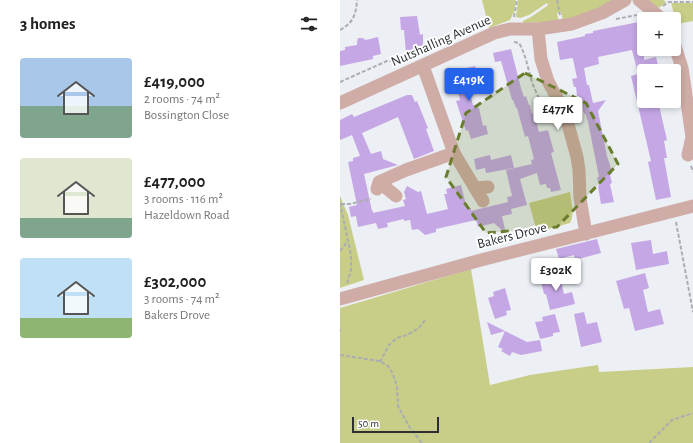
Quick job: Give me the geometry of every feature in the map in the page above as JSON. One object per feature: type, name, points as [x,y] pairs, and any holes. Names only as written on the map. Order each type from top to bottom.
[{"type":"street","name":"Nutshalling Avenue","points":[[340,103],[494,33],[510,35],[568,25],[602,13],[625,0]]},
{"type":"street","points":[[639,0],[653,12]]},
{"type":"street","points":[[538,29],[541,59],[548,81],[565,113],[571,134],[579,170],[580,198],[586,234]]},
{"type":"street","points":[[678,56],[682,68],[693,137],[688,155]]},
{"type":"street","points":[[423,66],[454,153],[482,187],[483,201]]},
{"type":"street","points":[[378,186],[406,170],[454,153]]},
{"type":"street","points":[[378,186],[396,196]]},
{"type":"street","name":"Bakers Drove","points":[[344,298],[481,260],[693,206]]},
{"type":"path","points":[[340,30],[349,25],[355,13],[357,0]]},
{"type":"path","points":[[517,0],[510,35],[519,43],[522,49],[533,84],[549,115],[563,131],[571,134]]},
{"type":"path","points":[[661,12],[669,2],[693,2]]},
{"type":"path","points":[[340,82],[387,61],[407,61]]},
{"type":"path","points":[[344,298],[351,270],[351,255],[341,204],[371,200],[378,186]]},
{"type":"path","points":[[674,211],[693,312]]},
{"type":"path","points":[[340,251],[348,241]]},
{"type":"path","points":[[380,362],[389,345],[398,338],[419,328],[424,320]]},
{"type":"path","points":[[340,356],[380,362],[388,366],[393,374],[397,387],[398,406],[410,428],[422,443]]},
{"type":"path","points":[[649,443],[672,420],[693,413]]},
{"type":"highlighted area","points":[[525,73],[586,103],[618,164],[557,227],[486,233],[446,177],[466,113]]},
{"type":"green space","points":[[482,0],[516,0],[514,12],[510,20],[489,28]]},
{"type":"green space","points":[[518,0],[617,0],[606,6],[563,21],[561,12],[557,13],[559,22],[523,23],[523,21],[548,4],[547,3],[529,15],[520,18],[516,17]]},
{"type":"green space","points":[[647,0],[664,0],[666,3],[657,9]]},
{"type":"green space","points":[[671,3],[693,3],[693,21],[681,23],[681,12],[674,12]]},
{"type":"green space","points":[[570,192],[572,212],[570,223],[537,232],[529,203]]},
{"type":"green space","points":[[340,196],[348,215],[364,280],[340,288]]},
{"type":"green space","points":[[471,269],[490,385],[530,375],[598,365],[599,372],[693,367],[693,443],[340,443],[340,308]]},
{"type":"building","points":[[417,16],[420,35],[423,34],[423,52],[406,53],[404,30],[401,30],[400,17]]},
{"type":"building","points":[[637,22],[637,56],[644,56],[644,60],[656,57],[658,64],[637,64],[637,70],[632,50],[598,57],[599,64],[584,68],[587,85],[589,85],[593,103],[606,100],[598,111],[612,174],[610,175],[612,183],[610,184],[614,202],[601,204],[597,177],[599,177],[588,122],[582,105],[580,105],[579,96],[577,96],[576,87],[574,87],[572,79],[577,78],[573,59],[560,60],[557,42],[585,36],[585,34],[593,33],[593,31]]},
{"type":"building","points":[[378,37],[381,54],[373,56],[373,59],[340,66],[340,51],[345,50],[345,47],[357,45],[358,38],[366,40]]},
{"type":"building","points":[[511,49],[524,97],[526,96],[532,114],[534,113],[539,132],[548,130],[554,152],[551,153],[561,190],[551,192],[550,188],[547,188],[546,184],[540,185],[537,173],[520,179],[527,205],[511,209],[512,214],[502,216],[506,234],[494,223],[478,227],[476,220],[436,229],[436,232],[425,235],[418,229],[412,230],[410,220],[404,221],[404,219],[387,223],[388,227],[378,229],[376,223],[358,227],[356,216],[351,217],[349,207],[357,205],[348,162],[353,161],[353,158],[360,156],[352,135],[340,140],[340,120],[352,114],[354,117],[407,95],[412,95],[415,102],[417,101],[428,128],[426,129],[434,151],[414,159],[398,117],[362,133],[371,154],[381,151],[383,159],[398,165],[364,174],[373,213],[405,206],[403,200],[406,199],[404,192],[407,186],[418,192],[421,191],[427,214],[448,209],[444,194],[447,194],[446,189],[461,185],[467,209],[471,208],[471,211],[508,202],[507,197],[512,196],[506,170],[532,164],[531,160],[534,159],[528,136],[525,137],[517,108],[512,100],[501,61],[495,62],[493,53]]},
{"type":"building","points":[[475,66],[479,81],[473,82],[474,85],[468,87],[473,105],[479,108],[483,126],[486,125],[488,134],[471,139],[468,130],[466,131],[456,101],[460,100],[453,71]]},
{"type":"building","points":[[637,74],[637,102],[631,76]]},
{"type":"building","points":[[639,108],[660,108],[667,140],[664,141],[667,158],[664,158],[671,197],[656,200],[648,162],[651,161]]},
{"type":"building","points":[[490,155],[491,160],[511,155],[514,168],[486,173],[485,168],[476,170],[474,159]]},
{"type":"building","points":[[597,239],[601,253],[575,260],[574,255],[559,259],[556,249]]},
{"type":"building","points":[[651,240],[653,254],[667,251],[669,264],[636,270],[631,243]]},
{"type":"building","points":[[559,273],[564,294],[572,292],[575,304],[550,310],[540,278]]},
{"type":"building","points":[[645,273],[649,288],[643,290],[648,312],[660,309],[664,324],[635,331],[629,308],[624,309],[616,281]]},
{"type":"building","points":[[505,288],[511,310],[506,311],[507,315],[495,319],[488,298],[494,296],[493,292]]},
{"type":"building","points":[[584,312],[587,324],[597,322],[602,342],[581,347],[574,314]]},
{"type":"building","points":[[555,314],[560,332],[553,333],[553,336],[540,339],[535,322],[543,321],[542,317]]},
{"type":"building","points":[[487,322],[505,331],[491,335]]},
{"type":"building","points":[[505,331],[527,342],[540,340],[542,351],[521,355],[512,352],[510,356],[501,351],[503,349],[498,347]]}]
